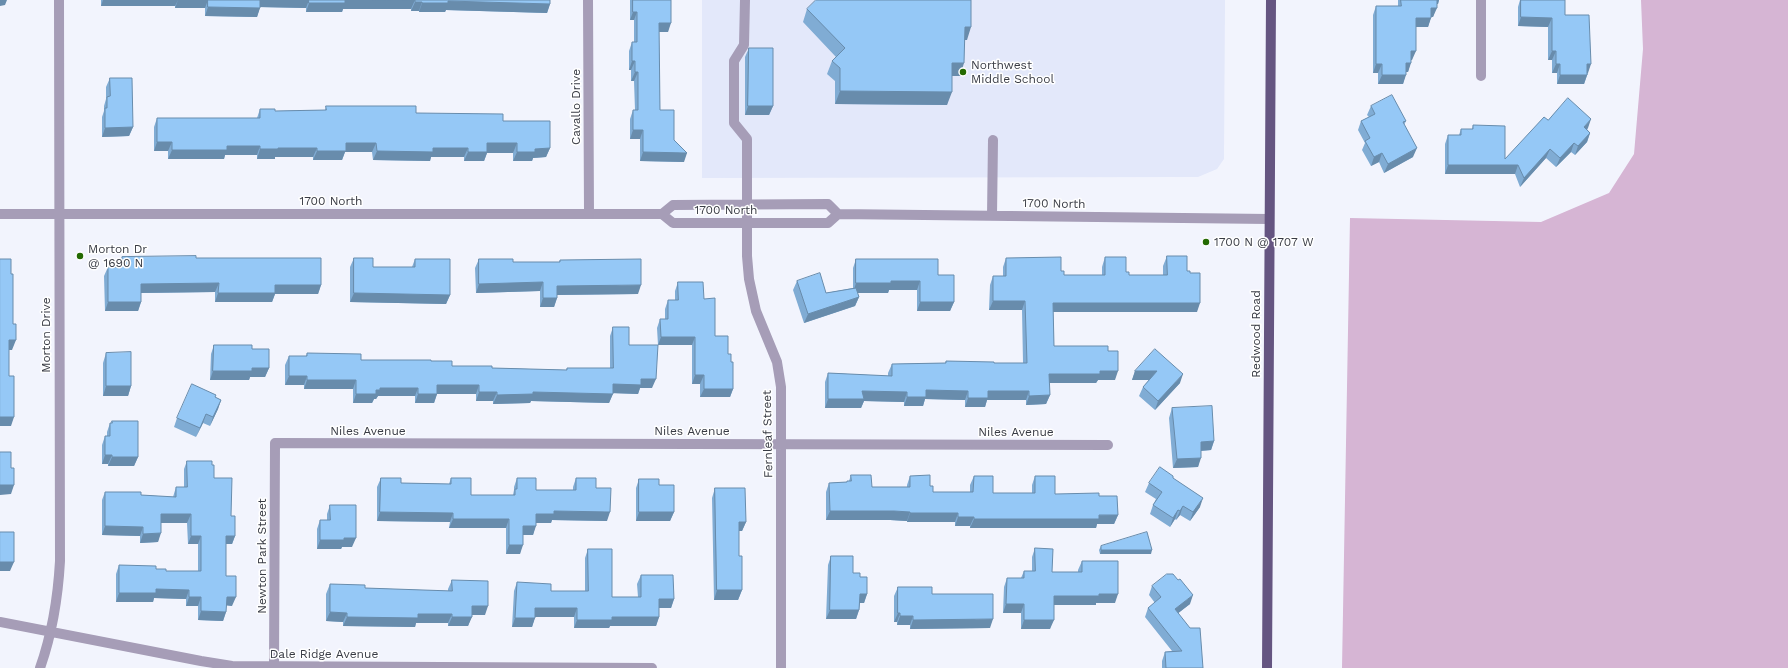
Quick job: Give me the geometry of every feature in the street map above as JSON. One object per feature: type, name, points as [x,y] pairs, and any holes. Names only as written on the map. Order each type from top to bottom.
[{"type":"main road","name":"Redwood Road","points":[[1267,668],[1271,0]]},
{"type":"street","name":"Morton Drive","points":[[40,668],[57,597],[60,561],[59,0]]},
{"type":"street","name":"Cavallo Drive","points":[[588,0],[589,213]]},
{"type":"street","name":"Fernleaf Street","points":[[745,0],[744,45],[734,61],[734,123],[747,139],[747,263],[752,294],[756,311],[777,362],[780,374],[782,444],[781,668]]},
{"type":"street","points":[[1481,0],[1481,76]]},
{"type":"street","points":[[992,216],[993,140]]},
{"type":"street","name":"1700 North","points":[[0,214],[662,214],[673,205],[828,204],[838,214],[1269,219]]},
{"type":"street","name":"1700 North","points":[[662,214],[673,224],[828,224],[838,214]]},
{"type":"street","name":"Niles Avenue","points":[[275,443],[1108,445]]},
{"type":"street","name":"Newton Park Street","points":[[274,667],[275,443]]},
{"type":"street","name":"Dale Ridge Avenue","points":[[0,622],[217,664],[274,667],[652,668]]},
{"type":"shaded area","name":"Northwest Middle School","points":[[702,0],[1225,0],[1224,159],[1217,169],[1198,177],[702,178]]},
{"type":"shaded area","points":[[1641,0],[1788,0],[1788,668],[1342,668],[1350,218],[1541,222],[1609,193],[1634,154],[1643,49]]},
{"type":"building","points":[[208,0],[260,0],[260,8],[208,7]]},
{"type":"building","points":[[309,0],[345,0],[345,3],[309,3]]},
{"type":"building","points":[[415,0],[550,0],[550,4],[448,1],[448,3],[422,3],[415,2]]},
{"type":"building","points":[[633,0],[671,0],[671,23],[659,23],[660,110],[674,110],[674,140],[687,153],[643,152],[643,130],[633,130],[633,110],[638,110],[638,72],[635,72],[635,61],[632,61],[632,42],[637,42],[637,12],[633,12]]},
{"type":"building","points":[[816,0],[971,0],[971,27],[965,27],[964,63],[952,63],[952,92],[840,91],[840,68],[832,61],[845,48],[807,9]]},
{"type":"building","points":[[1401,0],[1437,0],[1437,8],[1431,8],[1431,18],[1416,18],[1416,51],[1411,51],[1411,63],[1406,63],[1406,75],[1382,75],[1382,64],[1376,64],[1376,6],[1401,6]]},
{"type":"building","points":[[1521,0],[1565,0],[1565,15],[1589,15],[1591,64],[1587,64],[1587,75],[1560,75],[1560,64],[1556,64],[1556,51],[1552,51],[1552,18],[1521,17]]},
{"type":"building","points":[[749,48],[773,48],[773,106],[748,106]]},
{"type":"building","points":[[110,78],[132,78],[133,127],[105,128],[105,108],[107,108],[107,97],[110,96]]},
{"type":"building","points":[[1392,95],[1406,121],[1403,122],[1417,148],[1388,164],[1382,153],[1374,157],[1365,141],[1370,138],[1361,121],[1375,114],[1371,106]]},
{"type":"building","points":[[1568,98],[1591,119],[1584,127],[1590,133],[1578,146],[1574,143],[1560,158],[1550,149],[1524,178],[1518,165],[1448,165],[1448,135],[1461,135],[1461,129],[1473,129],[1473,125],[1505,126],[1505,159],[1544,117],[1548,120]]},
{"type":"building","points":[[326,106],[416,106],[416,113],[503,114],[503,121],[550,121],[550,148],[535,149],[535,152],[517,152],[517,143],[487,143],[487,152],[468,152],[468,148],[433,148],[433,152],[377,151],[376,143],[346,143],[346,151],[317,151],[317,148],[260,149],[260,146],[227,146],[227,150],[172,150],[172,142],[157,142],[157,118],[260,118],[260,109],[275,109],[275,111],[326,110]]},
{"type":"building","points":[[196,256],[196,258],[321,258],[321,285],[275,285],[275,293],[218,293],[219,283],[141,284],[141,302],[108,302],[108,267],[122,267],[122,257]]},
{"type":"building","points":[[1167,256],[1187,256],[1187,271],[1190,271],[1190,273],[1200,273],[1200,303],[1053,303],[1054,346],[1108,346],[1108,351],[1118,351],[1118,371],[1100,371],[1100,374],[1049,374],[1050,395],[1029,396],[1029,391],[988,391],[988,398],[968,398],[968,391],[926,390],[926,397],[907,397],[907,392],[862,391],[864,399],[828,399],[828,373],[892,376],[892,364],[946,363],[946,361],[1027,363],[1025,301],[993,301],[993,276],[1006,276],[1006,258],[1061,257],[1061,271],[1064,271],[1064,275],[1105,275],[1105,257],[1126,257],[1126,272],[1129,272],[1129,275],[1167,275]]},
{"type":"building","points":[[354,258],[373,258],[373,267],[415,267],[415,259],[450,259],[450,295],[354,293]]},
{"type":"building","points":[[0,259],[11,259],[11,274],[13,274],[13,324],[16,324],[16,340],[9,340],[9,376],[14,376],[14,417],[0,417]]},
{"type":"building","points":[[479,259],[513,259],[513,262],[560,262],[560,260],[641,259],[641,285],[557,286],[557,298],[543,298],[543,282],[479,284]]},
{"type":"building","points":[[856,259],[938,259],[938,275],[954,275],[954,302],[920,302],[920,281],[856,283]]},
{"type":"building","points":[[820,273],[826,293],[856,288],[859,297],[808,314],[797,281]]},
{"type":"building","points":[[678,282],[703,282],[704,299],[715,298],[715,336],[728,336],[728,354],[731,354],[731,362],[733,362],[733,389],[704,389],[704,375],[695,375],[695,337],[661,337],[660,319],[668,319],[668,300],[678,300]]},
{"type":"building","points":[[613,327],[629,327],[629,345],[658,345],[656,379],[641,379],[641,385],[613,384],[613,394],[533,392],[533,394],[497,395],[497,392],[479,392],[479,385],[437,385],[437,394],[418,394],[418,388],[380,388],[380,390],[376,390],[376,394],[356,394],[356,380],[307,380],[307,376],[289,376],[289,356],[307,356],[307,353],[361,354],[361,360],[452,361],[452,366],[492,366],[492,368],[567,370],[567,368],[613,368]]},
{"type":"building","points":[[214,345],[252,345],[252,349],[269,349],[269,368],[252,368],[252,371],[213,371]]},
{"type":"building","points":[[1155,349],[1183,374],[1158,401],[1143,387],[1157,371],[1135,371]]},
{"type":"building","points":[[131,352],[131,386],[106,386],[106,353]]},
{"type":"building","points":[[192,384],[216,395],[215,397],[221,400],[213,417],[206,414],[200,428],[177,418]]},
{"type":"building","points":[[1212,406],[1214,441],[1201,442],[1201,458],[1177,459],[1172,408]]},
{"type":"building","points":[[112,421],[138,421],[138,457],[112,457],[112,455],[105,455],[105,436],[110,436],[110,423],[112,423]]},
{"type":"building","points":[[0,452],[11,452],[11,468],[14,468],[14,485],[0,485]]},
{"type":"building","points":[[187,461],[212,461],[212,465],[214,465],[214,478],[232,478],[231,516],[235,516],[235,536],[226,536],[226,576],[236,576],[236,597],[227,597],[226,612],[201,611],[201,597],[189,597],[189,590],[156,589],[156,593],[119,593],[119,565],[156,566],[156,569],[166,569],[166,571],[201,571],[201,536],[191,536],[191,514],[161,514],[161,533],[143,534],[143,527],[105,526],[105,492],[141,492],[141,495],[176,497],[176,487],[187,487]]},
{"type":"building","points":[[1160,467],[1173,476],[1173,478],[1203,498],[1193,512],[1183,506],[1180,511],[1178,510],[1173,518],[1153,505],[1162,492],[1149,483]]},
{"type":"building","points":[[851,475],[871,475],[872,487],[910,487],[910,476],[930,475],[930,486],[933,486],[933,492],[973,492],[974,476],[993,476],[993,493],[1035,493],[1035,476],[1055,476],[1055,494],[1099,493],[1099,496],[1117,496],[1118,515],[1099,515],[1099,519],[974,519],[974,517],[958,517],[958,513],[830,511],[829,483],[851,481]]},
{"type":"building","points":[[381,478],[401,478],[401,483],[451,484],[451,478],[471,478],[471,495],[515,495],[515,489],[517,489],[517,478],[536,478],[536,490],[576,490],[576,478],[596,478],[596,488],[611,488],[610,512],[554,511],[554,514],[536,514],[536,526],[523,526],[523,545],[509,545],[509,519],[453,519],[453,513],[380,512]]},
{"type":"building","points":[[639,479],[659,479],[659,485],[674,485],[674,512],[639,512]]},
{"type":"building","points":[[715,488],[745,488],[746,522],[739,522],[739,556],[742,556],[742,590],[717,590]]},
{"type":"building","points":[[330,505],[356,505],[356,538],[344,538],[344,540],[320,540],[320,520],[330,520]]},
{"type":"building","points":[[0,532],[14,532],[14,562],[0,562]]},
{"type":"building","points":[[1147,532],[1152,550],[1101,550],[1101,546]]},
{"type":"building","points":[[1035,548],[1053,549],[1052,572],[1082,572],[1082,561],[1118,561],[1118,594],[1099,594],[1099,596],[1054,596],[1054,620],[1024,620],[1024,604],[1006,604],[1007,578],[1024,578],[1024,571],[1035,571]]},
{"type":"building","points":[[588,549],[612,549],[612,597],[641,597],[641,575],[673,575],[674,599],[659,599],[659,617],[612,617],[612,620],[577,620],[577,608],[535,608],[535,618],[515,618],[517,582],[551,584],[551,591],[588,591]]},
{"type":"building","points":[[831,556],[853,556],[853,573],[860,573],[860,577],[867,577],[867,594],[860,594],[859,610],[830,610]]},
{"type":"building","points":[[1167,574],[1173,574],[1178,580],[1180,579],[1193,595],[1175,609],[1190,628],[1200,628],[1203,668],[1166,668],[1165,652],[1182,651],[1148,608],[1161,597],[1152,586]]},
{"type":"building","points":[[452,580],[488,581],[488,606],[472,606],[472,617],[452,617],[452,614],[418,614],[418,618],[347,617],[347,613],[330,612],[330,584],[365,585],[365,588],[452,591]]},
{"type":"building","points":[[898,587],[932,587],[932,594],[993,594],[993,619],[913,620],[913,616],[900,616],[900,613],[898,613]]},
{"type":"place","name":"Northwest Middle School","points":[[963,72]]},
{"type":"place","name":"1700 N @ 1707 W","points":[[1206,242]]},
{"type":"place","name":"Morton Dr @ 1690 N","points":[[80,256]]}]
